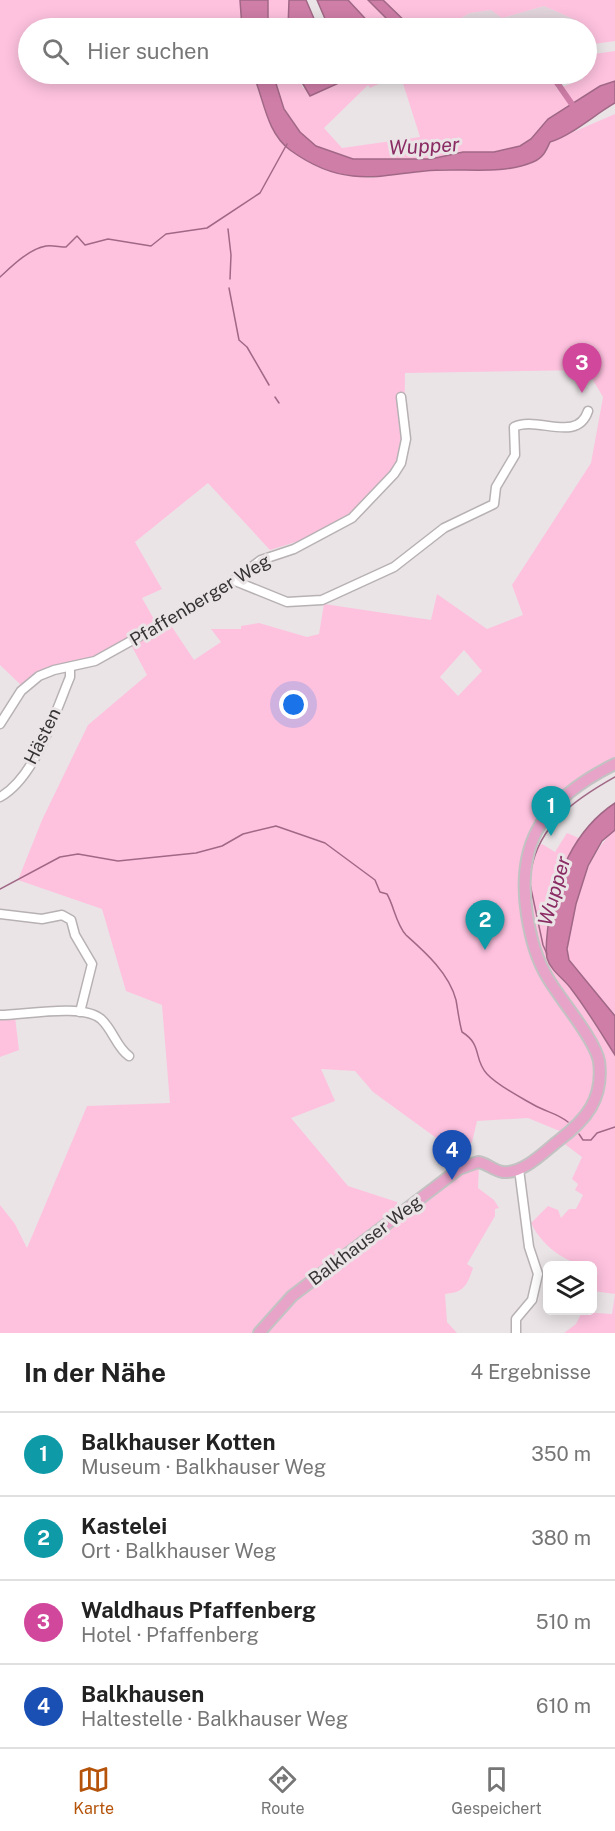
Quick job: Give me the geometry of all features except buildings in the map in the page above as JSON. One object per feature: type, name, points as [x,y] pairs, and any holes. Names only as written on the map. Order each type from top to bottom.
[{"type":"main road","points":[[519,1169],[586,1117],[595,1101],[600,1072],[593,1047],[549,980],[534,951],[523,887],[523,872],[532,838],[541,821],[568,795],[615,764]]},
{"type":"main road","name":"Balkhauser Weg","points":[[259,1333],[292,1296],[459,1169],[478,1162],[503,1172],[519,1169]]},
{"type":"street","name":"Pfaffenberger Weg","points":[[0,724],[20,693],[33,680],[49,671],[95,661],[235,582],[240,574],[261,560],[294,549],[352,518],[394,474],[401,463],[406,439],[401,397]]},
{"type":"street","points":[[235,582],[282,601],[298,602],[322,600],[381,573],[425,544],[444,528],[494,504],[496,488],[515,455],[514,428],[541,424],[568,428],[584,419],[588,411]]},
{"type":"street","name":"Hästen","points":[[0,797],[18,782],[39,751],[70,677],[70,667]]},
{"type":"street","points":[[0,914],[42,919],[62,915],[71,920],[75,936],[92,964],[80,1012]]},
{"type":"street","points":[[0,1015],[80,1012],[101,1019],[129,1056]]},
{"type":"street","points":[[516,1333],[516,1319],[532,1300],[538,1274],[529,1248],[519,1169]]},
{"type":"shaded area","points":[[0,0],[240,0],[241,18],[18,18],[18,84],[256,84],[265,111],[278,136],[289,149],[312,164],[344,175],[371,178],[426,170],[490,170],[546,152],[550,142],[615,114],[615,760],[584,778],[538,817],[526,843],[521,880],[531,949],[597,1063],[596,1085],[585,1115],[562,1132],[528,1118],[477,1121],[472,1142],[457,1153],[373,1092],[355,1071],[321,1069],[335,1101],[291,1118],[348,1186],[397,1202],[397,1209],[401,1210],[288,1295],[252,1333],[0,1333],[0,1205],[15,1224],[27,1248],[87,1106],[170,1103],[162,1005],[126,991],[102,909],[18,880],[42,820],[88,725],[147,675],[128,639],[97,657],[22,686],[0,665]],"holes":[[[587,370],[603,397],[591,463],[512,585],[523,615],[487,629],[437,594],[431,620],[324,604],[319,634],[307,637],[259,623],[241,626],[241,629],[211,629],[221,642],[194,660],[166,618],[156,623],[142,598],[162,589],[135,542],[208,483],[270,550],[302,540],[357,512],[399,464],[404,441],[405,373]],[[464,650],[482,671],[458,696],[440,677]]]},
{"type":"shaded area","points":[[240,0],[268,0],[268,18],[241,18]]},
{"type":"shaded area","points":[[268,0],[289,0],[288,18],[268,18]]},
{"type":"shaded area","points":[[289,0],[306,0],[314,18],[288,18]]},
{"type":"shaded area","points":[[317,0],[348,0],[365,18],[325,18]]},
{"type":"shaded area","points":[[348,0],[368,0],[386,18],[365,18]]},
{"type":"shaded area","points":[[368,0],[383,0],[402,18],[386,18]]},
{"type":"shaded area","points":[[383,0],[615,0],[615,41],[597,44],[597,18],[571,18],[544,6],[502,18],[491,10],[470,13],[461,18],[402,18]]},
{"type":"shaded area","points":[[544,6],[571,18],[502,18]]},
{"type":"shaded area","points":[[491,10],[502,18],[462,18],[470,13]]},
{"type":"shaded area","points":[[615,51],[615,81],[600,86],[548,119],[531,139],[520,146],[494,152],[463,152],[431,159],[353,159],[316,146],[300,132],[284,109],[276,84],[301,84],[303,88],[315,88],[336,84],[379,84],[370,88],[368,85],[324,128],[342,148],[420,137],[403,84],[555,84],[557,89],[570,84],[597,84],[597,54]]},
{"type":"shaded area","points":[[615,81],[615,103],[574,130],[550,142],[546,151],[533,162],[507,169],[438,170],[362,177],[336,173],[290,150],[276,134],[257,84],[276,84],[284,109],[300,132],[316,146],[353,159],[431,159],[463,152],[494,152],[520,146],[531,139],[548,119],[600,86]]},
{"type":"shaded area","points":[[303,84],[337,84],[310,96]]},
{"type":"shaded area","points":[[615,803],[615,830],[602,841],[588,866],[576,904],[567,949],[569,960],[615,1016],[615,1055],[578,998],[552,967],[546,950],[555,890],[568,857],[588,827]]},
{"type":"shaded area","points":[[615,830],[615,1016],[569,960],[568,945],[573,909],[586,872],[604,841]]},
{"type":"shaded area","points":[[567,833],[581,839],[564,863],[552,896],[547,941],[551,968],[571,988],[615,1055],[615,1294],[597,1292],[597,1261],[571,1261],[556,1253],[531,1223],[548,1206],[558,1210],[561,1218],[569,1209],[576,1209],[583,1195],[575,1190],[578,1184],[572,1179],[582,1157],[562,1142],[583,1125],[602,1061],[599,1044],[553,979],[538,948],[527,901],[531,852],[542,844],[555,852]]},
{"type":"shaded area","points":[[15,1017],[19,1050],[0,1057],[0,1018]]},
{"type":"shaded area","points":[[479,1166],[478,1188],[494,1200],[499,1208],[495,1209],[495,1216],[467,1264],[473,1268],[467,1283],[457,1291],[445,1294],[447,1322],[457,1333],[262,1333],[295,1299],[457,1173]]},
{"type":"shaded area","points":[[615,1294],[615,1333],[564,1333],[576,1324],[580,1315],[612,1314]]},
{"type":"waterway","points":[[558,84],[576,110]]},
{"type":"waterway","points":[[0,277],[21,258],[33,251],[46,246],[66,247],[77,236],[85,245],[108,239],[151,246],[166,234],[207,228],[260,193],[287,144]]},
{"type":"waterway","points":[[228,229],[231,255],[230,279]]},
{"type":"waterway","points":[[229,288],[239,340],[247,347],[269,385]]},
{"type":"waterway","points":[[275,397],[279,403]]},
{"type":"waterway","points":[[531,870],[542,839],[551,826],[587,794],[615,777]]},
{"type":"waterway","points":[[0,889],[60,857],[78,854],[118,861],[196,853],[222,846],[243,834],[276,826],[325,843],[375,880],[380,892],[387,894],[403,931],[442,972],[453,990],[462,1032],[473,1042],[480,1063],[487,1074],[509,1091],[568,1122]]},
{"type":"waterway","name":"Wupper","points":[[530,884],[547,954]]},
{"type":"waterway","points":[[579,1134],[583,1140],[591,1140],[597,1133],[615,1127]]},
{"type":"place","name":"Waldhaus Pfaffenberg","points":[[582,393]]},
{"type":"place","name":"Balkhauser Kotten","points":[[551,836]]},
{"type":"place","name":"Kastelei","points":[[485,950]]},
{"type":"place","name":"Balkhausen","points":[[452,1180]]}]
